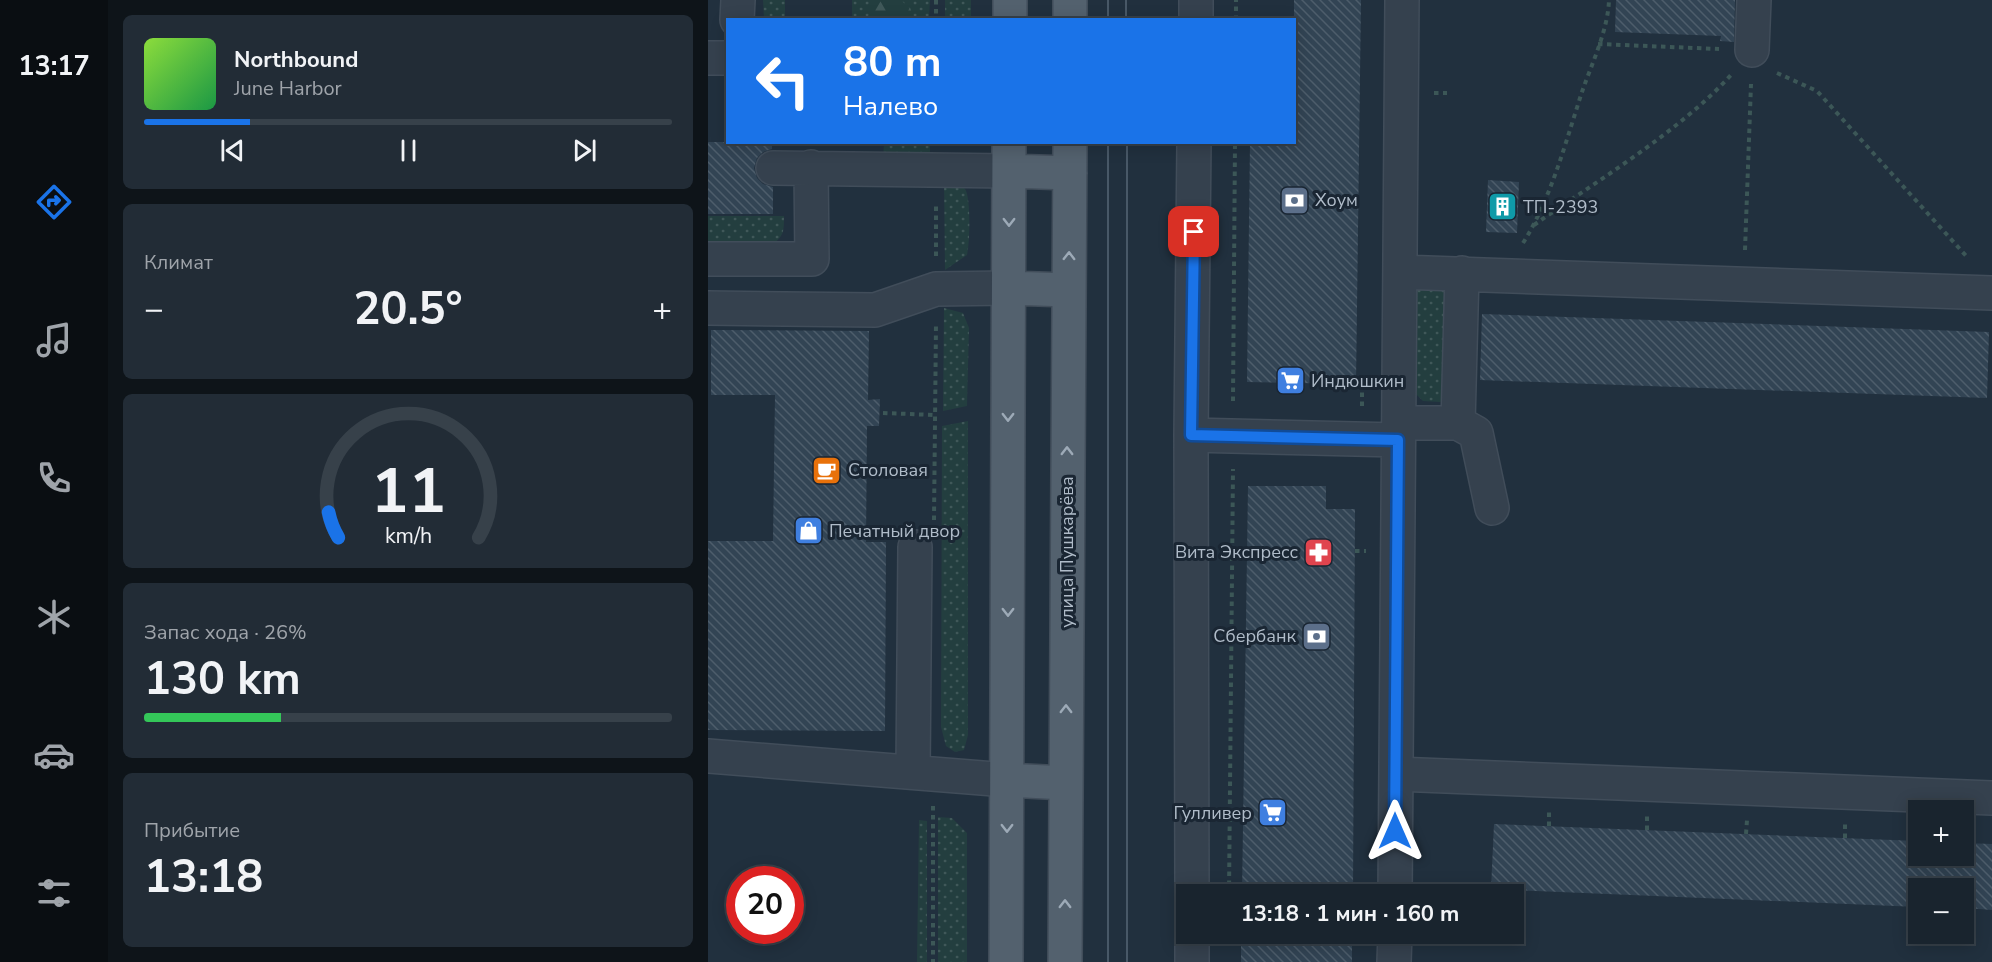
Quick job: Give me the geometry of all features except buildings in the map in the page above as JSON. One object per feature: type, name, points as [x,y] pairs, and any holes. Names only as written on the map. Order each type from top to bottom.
[{"type":"main road","points":[[1010,0],[1010,18]]},
{"type":"main road","points":[[1070,0],[1070,18]]},
{"type":"main road","points":[[1006,962],[1009,157],[1070,158]]},
{"type":"main road","name":"улица Пушкарёва","points":[[1065,962],[1070,158]]},
{"type":"main road","points":[[1009,288],[1068,290]]},
{"type":"main road","points":[[1007,780],[1066,783]]},
{"type":"street","points":[[737,18],[738,0]]},
{"type":"street","points":[[1196,0],[1196,18]]},
{"type":"street","points":[[1395,884],[1402,0]]},
{"type":"street","points":[[1752,56],[1754,0]]},
{"type":"street","points":[[708,58],[726,58]]},
{"type":"street","points":[[1192,884],[1191,435],[1194,144]]},
{"type":"street","points":[[773,168],[1009,157]]},
{"type":"street","points":[[708,259],[812,259],[811,167]]},
{"type":"street","points":[[1400,272],[1744,284],[1984,280]]},
{"type":"street","points":[[1458,423],[1462,273]]},
{"type":"street","points":[[708,308],[875,310],[936,289],[1009,288]]},
{"type":"street","points":[[1191,435],[1398,432],[1458,423],[1476,433],[1492,508]]},
{"type":"street","points":[[913,771],[915,547]]},
{"type":"street","points":[[708,756],[1007,780]]},
{"type":"street","points":[[1396,774],[1992,798]]},
{"type":"street","points":[[1192,944],[1192,962]]},
{"type":"street","points":[[1394,962],[1395,944]]},
{"type":"path","points":[[936,0],[936,18]]},
{"type":"path","points":[[1236,0],[1236,18]]},
{"type":"path","points":[[1503,275],[1534,225],[1598,44],[1609,0]]},
{"type":"path","points":[[1598,44],[1752,56],[1817,91],[1984,280]]},
{"type":"path","points":[[1534,225],[1678,123],[1717,91],[1752,56]]},
{"type":"path","points":[[1744,284],[1752,56]]},
{"type":"path","points":[[1229,884],[1235,144]]},
{"type":"path","points":[[883,413],[935,414]]},
{"type":"green space","points":[[763,0],[785,0],[785,18],[764,18]]},
{"type":"green space","points":[[852,0],[930,0],[929,18],[852,18]]},
{"type":"green space","points":[[872,0],[901,0],[911,10],[912,18],[868,18]]},
{"type":"green space","points":[[945,0],[971,0],[971,18],[945,18]]},
{"type":"green space","points":[[884,144],[930,144],[930,159],[883,158]]},
{"type":"green space","points":[[944,179],[956,181],[965,189],[969,220],[967,255],[945,270]]},
{"type":"green space","points":[[708,216],[784,216],[783,230],[779,239],[771,245],[708,251]]},
{"type":"green space","points":[[1449,285],[1445,398],[1440,402],[1423,401],[1413,391],[1415,291],[1417,286]]},
{"type":"green space","points":[[944,308],[963,313],[969,328],[967,406],[943,411]]},
{"type":"green space","points":[[968,421],[968,735],[964,750],[955,752],[946,746],[941,727],[942,426]]},
{"type":"green space","points":[[938,817],[952,818],[967,833],[967,962],[938,962]]},
{"type":"green space","points":[[919,820],[927,821],[927,962],[917,962]]},
{"type":"tram line","points":[[1108,0],[1108,18]]},
{"type":"tram line","points":[[1126,0],[1126,18]]},
{"type":"tram line","points":[[1108,144],[1108,962]]},
{"type":"tram line","points":[[1127,144],[1127,962]]},
{"type":"place","name":"Хоум","points":[[1294,200]]},
{"type":"place","name":"ТП-2393","points":[[1502,207]]},
{"type":"place","name":"Индюшкин","points":[[1290,381]]},
{"type":"place","name":"Столовая","points":[[827,470]]},
{"type":"place","name":"Печатный двор","points":[[808,531]]},
{"type":"place","name":"Вита Экспресс","points":[[1319,552]]},
{"type":"place","name":"Сбербанк","points":[[1317,636]]},
{"type":"place","name":"Гулливер","points":[[1273,813]]},
{"type":"route","points":[[1194,232],[1191,435],[1398,440],[1395,831]]}]
